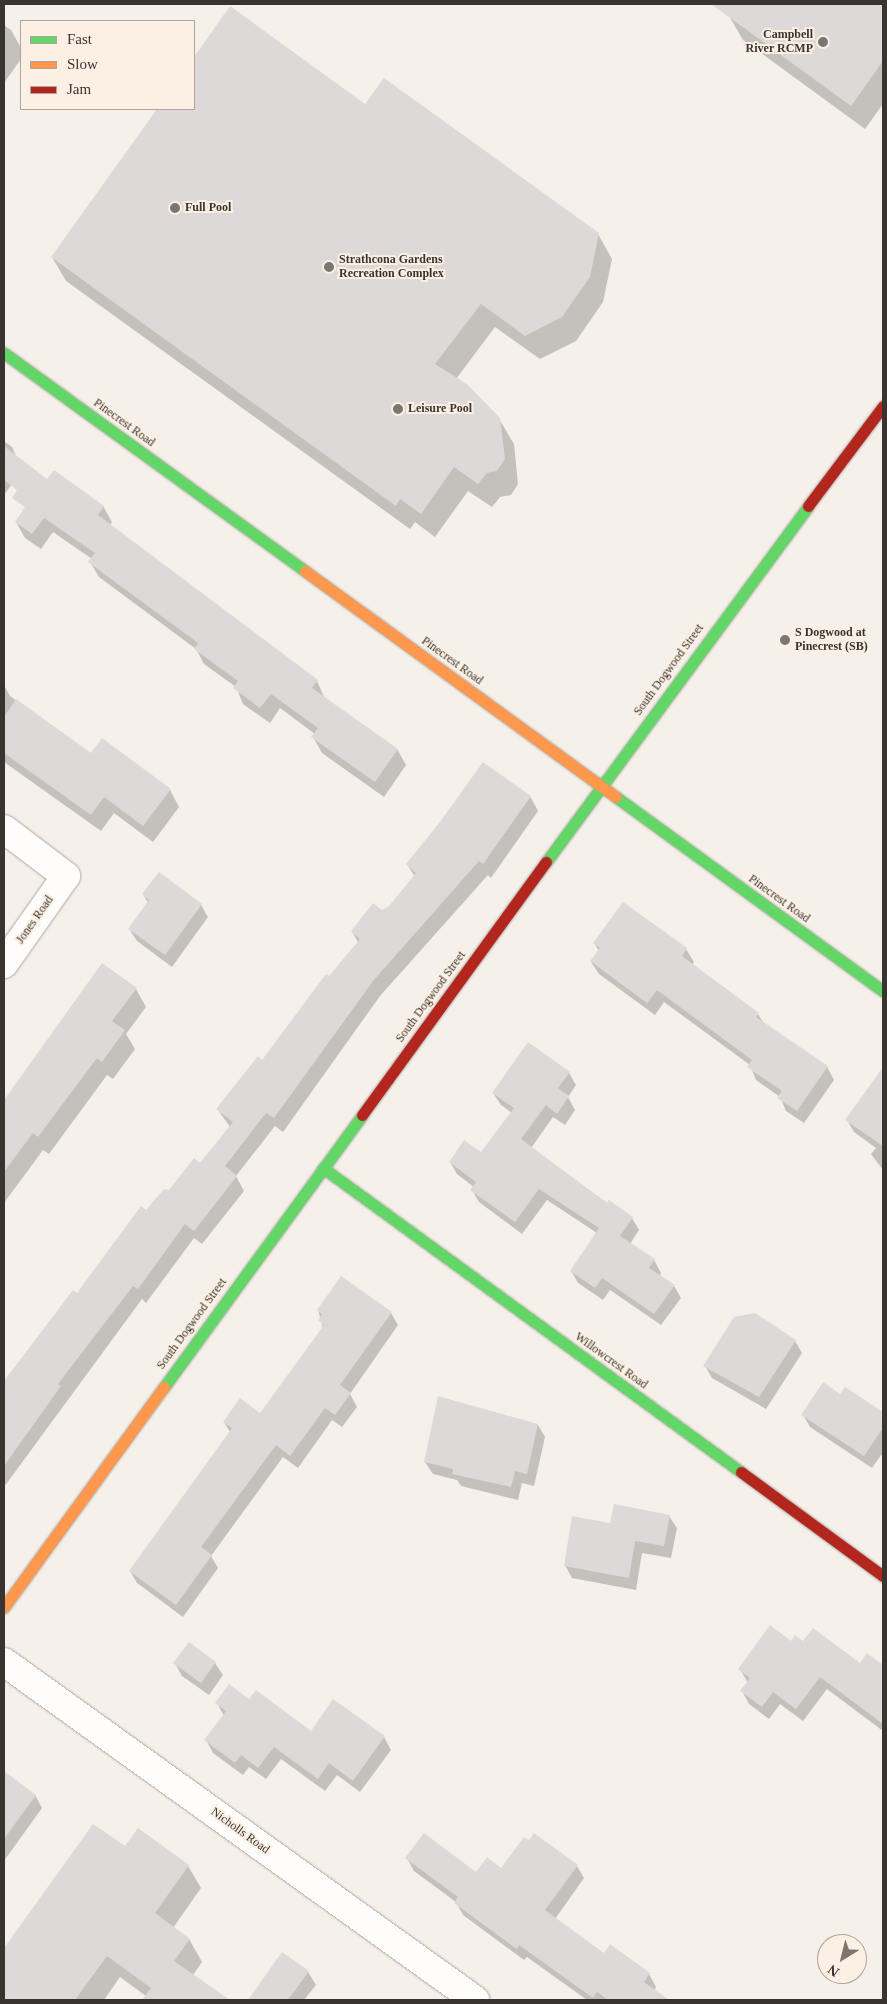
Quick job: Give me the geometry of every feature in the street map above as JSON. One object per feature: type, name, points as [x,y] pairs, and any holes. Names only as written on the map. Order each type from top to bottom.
[{"type":"street","name":"Pinecrest Road","points":[[4,353],[883,991]]},
{"type":"street","name":"South Dogwood Street","points":[[4,1607],[601,786],[883,406]]},
{"type":"street","name":"Jones Road","points":[[4,829],[66,876],[4,964]]},
{"type":"street","name":"Willowcrest Road","points":[[323,1168],[883,1576]]},
{"type":"street","name":"Nicholls Road","points":[[4,1662],[475,2000]]},
{"type":"building","name":"Campbell River RCMP","points":[[711,4],[883,4],[883,61],[851,106]]},
{"type":"building","name":"Strathcona Gardens Recreation Complex","points":[[230,6],[365,104],[384,78],[599,233],[590,277],[562,317],[525,336],[481,304],[435,364],[467,384],[500,418],[505,459],[497,471],[487,473],[478,484],[454,467],[421,514],[400,499],[396,506],[51,257],[156,110],[195,110],[195,56]]},
{"type":"building","points":[[4,446],[47,479],[54,470],[104,506],[98,515],[318,680],[312,688],[398,749],[375,782],[311,737],[318,728],[271,694],[260,708],[233,688],[238,681],[194,649],[198,643],[88,562],[95,553],[44,518],[32,534],[15,522],[25,507],[12,498],[17,490],[4,480]]},
{"type":"building","points":[[16,699],[91,753],[102,738],[171,789],[143,826],[104,797],[91,815],[4,753],[4,717]]},
{"type":"building","points":[[483,762],[531,796],[483,864],[479,861],[373,981],[274,1118],[266,1113],[225,1166],[237,1176],[194,1231],[185,1224],[138,1289],[133,1286],[58,1384],[61,1386],[4,1466],[4,1381],[73,1290],[77,1293],[141,1206],[146,1210],[164,1189],[169,1190],[194,1158],[200,1163],[233,1122],[216,1109],[258,1056],[262,1060],[326,974],[329,976],[360,939],[351,931],[373,903],[382,910],[389,906],[416,873],[406,864],[440,822]]},
{"type":"building","points":[[159,872],[202,904],[165,955],[128,929],[149,900],[142,894]]},
{"type":"building","points":[[623,902],[687,948],[682,956],[759,1013],[756,1017],[828,1066],[797,1111],[777,1098],[782,1091],[747,1067],[752,1060],[657,990],[647,1003],[590,961],[600,948],[593,943]]},
{"type":"building","points":[[102,963],[137,988],[112,1021],[125,1030],[102,1062],[97,1058],[38,1137],[33,1133],[4,1172],[4,1100]]},
{"type":"building","points":[[528,1042],[570,1072],[558,1088],[569,1096],[557,1114],[546,1105],[521,1139],[607,1203],[609,1200],[633,1217],[620,1236],[655,1259],[649,1268],[675,1285],[654,1314],[602,1278],[595,1288],[570,1271],[599,1228],[539,1189],[515,1222],[470,1190],[476,1182],[449,1162],[464,1140],[481,1152],[514,1108],[492,1093]]},
{"type":"building","points":[[883,1067],[883,1146],[845,1120]]},
{"type":"building","points":[[341,1276],[392,1312],[340,1385],[351,1393],[335,1415],[325,1408],[290,1456],[276,1445],[201,1547],[212,1555],[176,1605],[129,1571],[232,1428],[223,1422],[240,1398],[260,1413],[324,1325],[318,1320],[322,1314],[317,1310]]},
{"type":"building","points":[[755,1313],[796,1340],[759,1397],[703,1366],[734,1317]]},
{"type":"building","points":[[823,1382],[840,1394],[845,1387],[883,1412],[883,1428],[864,1456],[801,1415]]},
{"type":"building","points":[[438,1396],[538,1424],[527,1474],[515,1471],[511,1487],[452,1474],[453,1469],[424,1462]]},
{"type":"building","points":[[614,1504],[670,1515],[664,1546],[635,1541],[629,1578],[564,1566],[572,1516],[610,1523]]},
{"type":"building","points":[[770,1625],[791,1641],[795,1635],[803,1641],[813,1628],[860,1663],[867,1653],[883,1665],[883,1724],[820,1677],[796,1709],[773,1692],[762,1707],[740,1691],[750,1678],[738,1669]]},
{"type":"building","points":[[189,1642],[216,1662],[201,1683],[173,1663]]},
{"type":"building","points":[[229,1684],[249,1699],[256,1690],[311,1731],[333,1699],[385,1736],[353,1781],[329,1763],[318,1779],[274,1747],[258,1768],[241,1755],[235,1763],[204,1740],[226,1711],[215,1703]]},
{"type":"building","points":[[4,1771],[36,1795],[4,1839]]},
{"type":"building","points":[[93,1824],[125,1846],[138,1828],[189,1865],[155,1913],[190,1939],[174,1961],[230,2000],[142,2000],[151,1988],[107,1956],[75,2000],[4,2000],[4,1948]]},
{"type":"building","points":[[424,1833],[476,1872],[487,1857],[501,1868],[524,1837],[529,1840],[534,1833],[578,1865],[545,1910],[604,1953],[610,1944],[650,1973],[644,1982],[669,2000],[608,2000],[597,1992],[593,1998],[519,1945],[517,1949],[454,1903],[458,1897],[405,1858]]},
{"type":"building","points":[[282,1952],[309,1971],[288,2000],[248,2000]]},
{"type":"traffic: fast","points":[[4,353],[305,571]]},
{"type":"traffic: fast","points":[[546,862],[808,506]]},
{"type":"traffic: fast","points":[[616,797],[883,991]]},
{"type":"traffic: fast","points":[[164,1387],[362,1115]]},
{"type":"traffic: fast","points":[[323,1168],[741,1472]]},
{"type":"traffic: slow","points":[[305,571],[616,797]]},
{"type":"traffic: slow","points":[[4,1607],[164,1387]]},
{"type":"traffic: jam","points":[[808,506],[883,406]]},
{"type":"traffic: jam","points":[[362,1115],[546,862]]},
{"type":"traffic: jam","points":[[741,1472],[883,1576]]},
{"type":"place","name":"Campbell River RCMP","points":[[823,42]]},
{"type":"place","name":"Full Pool","points":[[175,208]]},
{"type":"place","name":"Strathcona Gardens Recreation Complex","points":[[329,267]]},
{"type":"place","name":"Leisure Pool","points":[[398,409]]},
{"type":"place","name":"S Dogwood at Pinecrest (SB)","points":[[785,640]]}]
